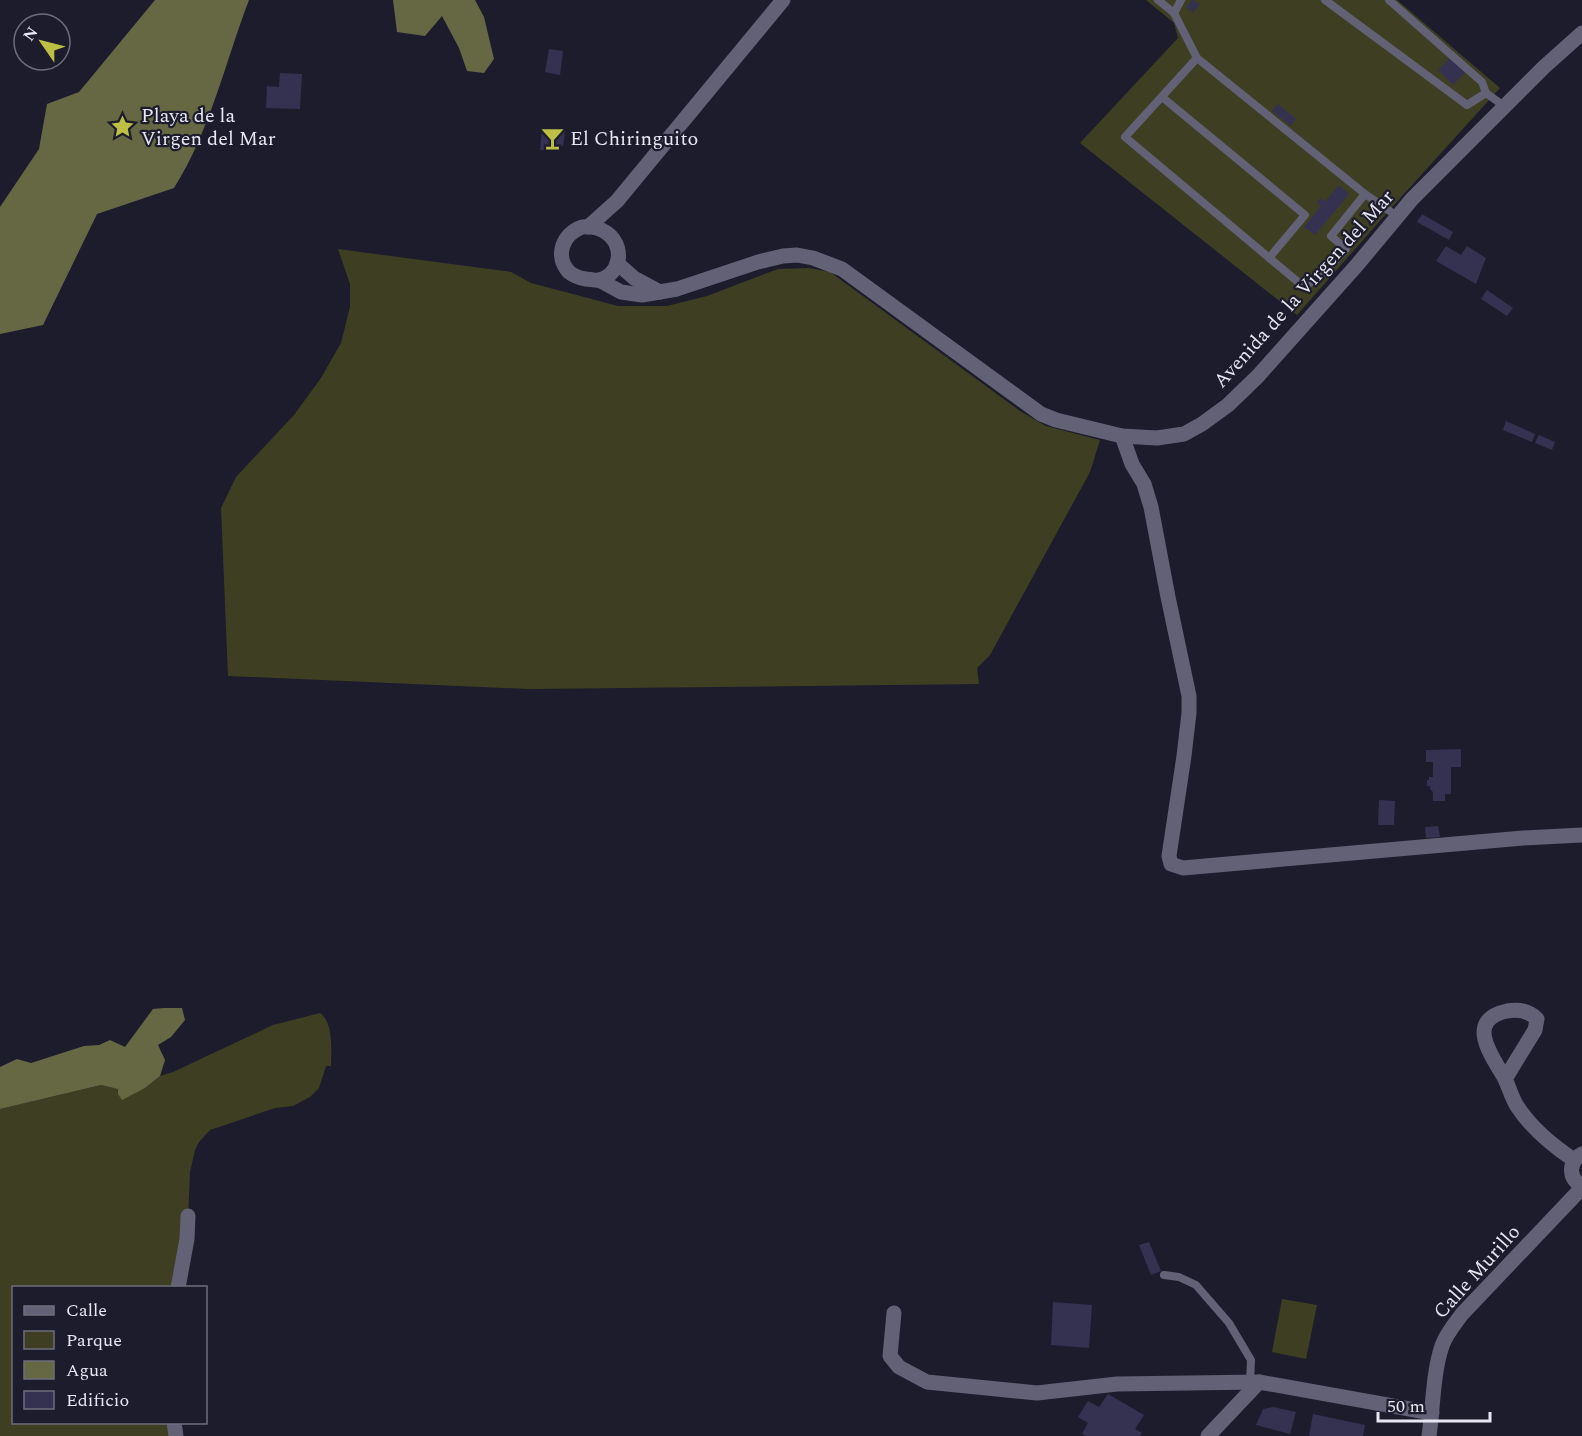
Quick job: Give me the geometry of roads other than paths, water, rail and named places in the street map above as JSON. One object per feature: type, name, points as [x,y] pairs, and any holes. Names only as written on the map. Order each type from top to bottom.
[{"type":"street","points":[[588,227],[617,201],[783,0]]},
{"type":"street","name":"Avenida de la Virgen del Mar","points":[[599,280],[621,292],[642,296],[677,289],[758,261],[797,255],[813,258],[842,269],[1041,414],[1056,420],[1122,436],[1157,438],[1184,434],[1228,405],[1258,376],[1397,216],[1504,106],[1582,33]]},
{"type":"street","points":[[616,242],[611,235],[601,229],[588,227],[577,229],[566,239],[561,253],[562,260],[571,274],[580,278],[599,280],[610,273],[617,263],[618,251],[612,221],[617,201]]},
{"type":"street","points":[[617,263],[634,279],[660,292]]},
{"type":"street","points":[[1122,436],[1132,464],[1144,484],[1151,507],[1167,597],[1189,696],[1184,756],[1169,856],[1171,864],[1183,868],[1523,838],[1582,835]]},
{"type":"street","points":[[1505,1079],[1514,1100],[1529,1122],[1553,1144],[1578,1157],[1571,1174],[1581,1186]]},
{"type":"street","name":"Calle Murillo","points":[[1429,1436],[1438,1359],[1450,1329],[1578,1192],[1581,1186]]},
{"type":"street","points":[[178,1286],[187,1239],[188,1216]]},
{"type":"street","points":[[894,1313],[890,1356],[898,1366],[927,1382],[1037,1393],[1117,1384],[1255,1382],[1432,1413]]},
{"type":"street","points":[[1208,1436],[1255,1382]]},
{"type":"lane","points":[[1158,0],[1174,13],[1197,58],[1365,194],[1397,216]]},
{"type":"lane","points":[[1174,13],[1181,0]]},
{"type":"lane","points":[[1325,0],[1467,105],[1486,93]]},
{"type":"lane","points":[[1389,0],[1482,82],[1486,93],[1504,106]]},
{"type":"lane","points":[[1197,58],[1125,137],[1304,287],[1322,275],[1346,249],[1331,236],[1365,194]]},
{"type":"lane","points":[[1162,98],[1305,215],[1269,258]]},
{"type":"lane","points":[[1164,1275],[1179,1277],[1196,1285],[1229,1323],[1251,1360],[1255,1382]]},
{"type":"water","name":"Playa de la Virgen del Mar","points":[[155,0],[249,0],[198,143],[174,188],[97,214],[43,325],[0,334],[0,207],[39,149],[47,104],[79,92]]},
{"type":"water","points":[[393,0],[475,0],[484,17],[494,59],[484,73],[467,71],[459,48],[442,16],[425,36],[397,32]]},
{"type":"water","points":[[182,1008],[185,1020],[171,1037],[158,1045],[165,1060],[160,1076],[145,1088],[122,1100],[118,1089],[101,1085],[0,1109],[0,1067],[17,1059],[31,1063],[110,1040],[125,1047],[153,1009]]},
{"type":"place","name":"Playa de la Virgen del Mar","points":[[123,127]]},
{"type":"place","name":"El Chiringuito","points":[[552,139]]}]
